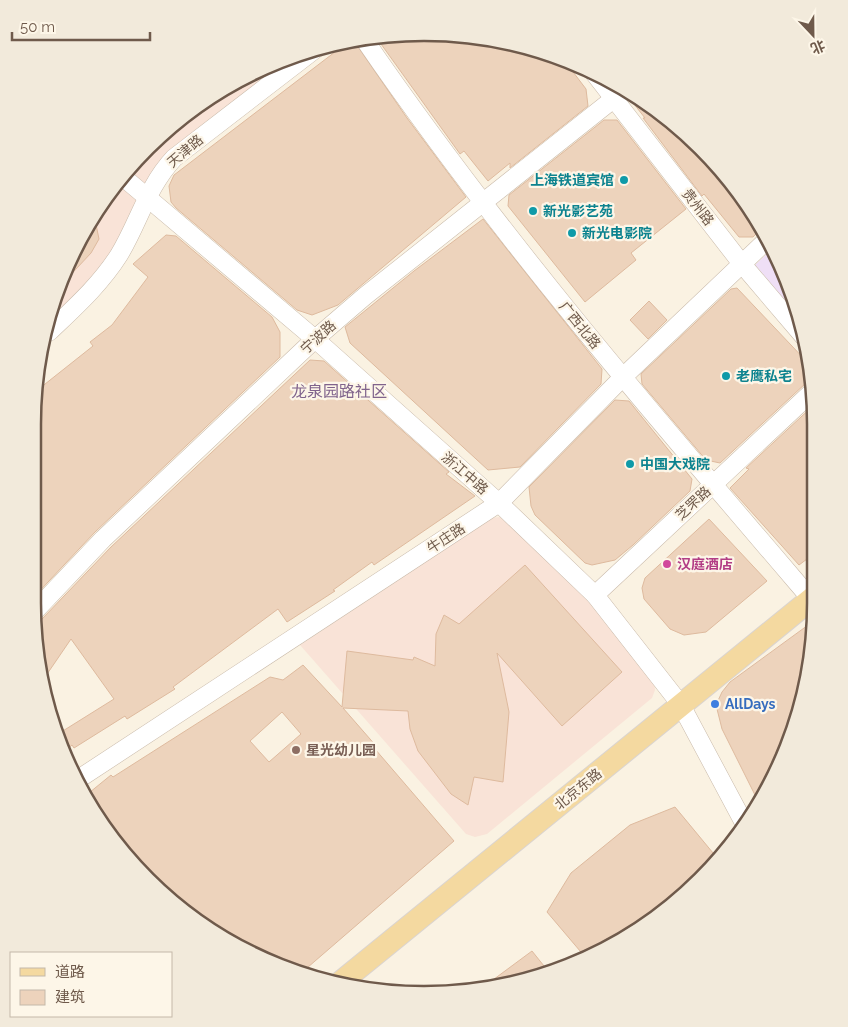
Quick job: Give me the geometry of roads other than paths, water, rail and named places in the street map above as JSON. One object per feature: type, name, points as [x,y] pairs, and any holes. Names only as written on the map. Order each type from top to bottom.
[{"type":"main road","name":"北京东路","points":[[357,975],[681,705],[807,603]]},
{"type":"street","name":"广西北路","points":[[369,46],[483,200],[623,377],[807,591]]},
{"type":"street","name":"天津路","points":[[53,328],[91,292],[118,256],[159,174],[174,158],[299,63]]},
{"type":"street","name":"宁波路","points":[[41,605],[103,539],[315,339],[483,200],[619,95]]},
{"type":"street","name":"贵州路","points":[[622,97],[742,264],[794,325]]},
{"type":"street","name":"浙江中路","points":[[128,181],[315,339],[500,503],[595,596],[681,705],[741,817]]},
{"type":"street","name":"牛庄路","points":[[83,776],[500,503],[623,377],[762,245]]},
{"type":"street","name":"芝罘路","points":[[595,596],[806,397]]},
{"type":"place","name":"上海铁道宾馆","points":[[624,180]]},
{"type":"place","name":"新光影艺苑","points":[[533,211]]},
{"type":"place","name":"新光电影院","points":[[572,233]]},
{"type":"place","name":"老鹰私宅","points":[[726,376]]},
{"type":"place","name":"中国大戏院","points":[[630,464]]},
{"type":"place","name":"汉庭酒店","points":[[667,564]]},
{"type":"place","name":"AllDays","points":[[715,704]]},
{"type":"place","name":"星光幼儿园","points":[[296,750]]},
{"type":"district","name":"龙泉园路社区","points":[[339,391]]}]
